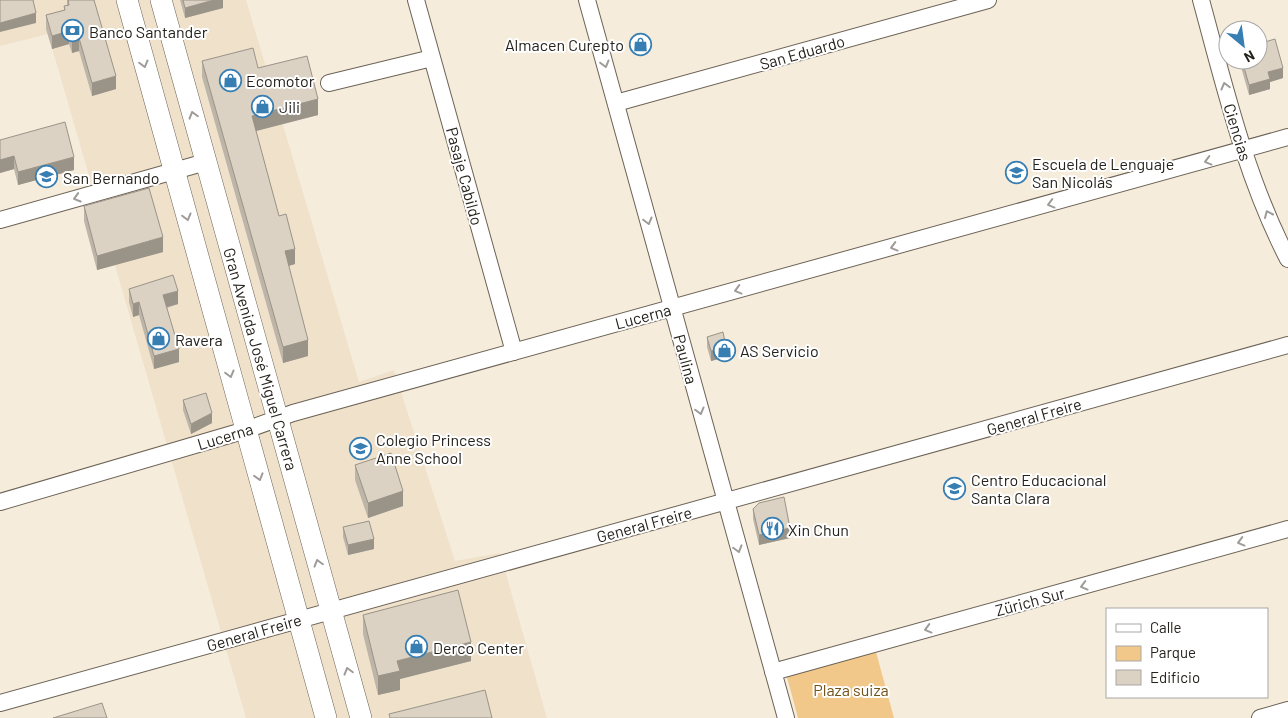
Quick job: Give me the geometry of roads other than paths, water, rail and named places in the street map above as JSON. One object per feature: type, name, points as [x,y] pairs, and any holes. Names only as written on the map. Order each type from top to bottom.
[{"type":"main road","name":"Gran Avenida José Miguel Carrera","points":[[127,0],[326,718]]},
{"type":"main road","name":"Gran Avenida José Miguel Carrera","points":[[161,0],[361,718]]},
{"type":"street","name":"Pasaje Cabildo","points":[[416,0],[514,352]]},
{"type":"street","name":"Paulina","points":[[588,0],[786,718]]},
{"type":"street","name":"San Eduardo","points":[[616,103],[988,0]]},
{"type":"street","name":"Ciencias","points":[[1201,0],[1243,150],[1259,194],[1288,259]]},
{"type":"street","points":[[329,84],[432,58]]},
{"type":"street","name":"Lucerna","points":[[0,502],[246,430],[277,418],[1288,137]]},
{"type":"street","points":[[0,220],[206,162]]},
{"type":"street","name":"General Freire","points":[[0,702],[1288,345]]},
{"type":"street","name":"Zürich Sur","points":[[773,672],[1288,529]]},
{"type":"street","points":[[1260,718],[1288,710]]},
{"type":"place","name":"Banco Santander","points":[[73,31]]},
{"type":"place","name":"Almacen Curepto","points":[[640,44]]},
{"type":"place","name":"Ecomotor","points":[[230,80]]},
{"type":"place","name":"Jili","points":[[263,106]]},
{"type":"place","name":"Escuela de Lenguaje San Nicolás","points":[[1016,172]]},
{"type":"place","name":"San Bernando","points":[[47,177]]},
{"type":"place","name":"Ravera","points":[[159,339]]},
{"type":"place","name":"AS Servicio","points":[[724,350]]},
{"type":"place","name":"Colegio Princess Anne School","points":[[360,448]]},
{"type":"place","name":"Centro Educacional Santa Clara","points":[[955,488]]},
{"type":"place","name":"Xin Chun","points":[[772,529]]},
{"type":"place","name":"Derco Center","points":[[417,647]]},
{"type":"park label","name":"Plaza suiza","points":[[851,689]]}]
